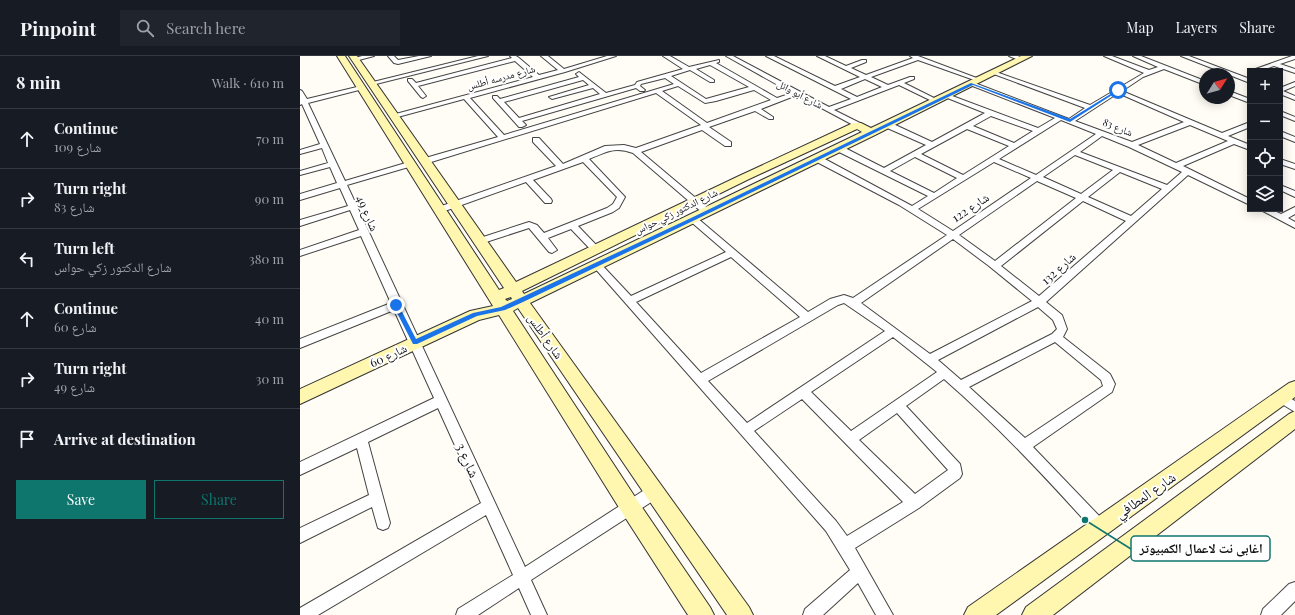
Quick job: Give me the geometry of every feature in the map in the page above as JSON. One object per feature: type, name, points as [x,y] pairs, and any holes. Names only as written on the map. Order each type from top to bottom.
[{"type":"street","points":[[350,57],[371,56]]},
{"type":"street","points":[[391,56],[396,62],[398,62],[428,56]]},
{"type":"street","points":[[302,102],[468,58],[485,56]]},
{"type":"street","points":[[544,56],[563,71]]},
{"type":"street","name":"شارع مدرسه أطلس","points":[[394,116],[563,71],[582,62],[600,57],[613,56]]},
{"type":"street","points":[[666,56],[712,81]]},
{"type":"street","points":[[769,56],[857,99]]},
{"type":"street","points":[[820,56],[887,87]]},
{"type":"street","points":[[829,60],[840,56]]},
{"type":"street","points":[[1107,56],[1148,72]]},
{"type":"street","points":[[1136,56],[1199,81]]},
{"type":"street","points":[[1184,56],[1247,80]]},
{"type":"street","name":"شارع أطلس","points":[[350,57],[366,85],[415,158],[455,205],[741,615]]},
{"type":"street","points":[[518,120],[637,86],[639,83],[730,57]]},
{"type":"street","name":"شارع أبو وائل","points":[[730,57],[871,133]]},
{"type":"street","points":[[836,88],[916,57]]},
{"type":"street","name":"شارع 83","points":[[916,57],[1132,145],[1247,200]]},
{"type":"street","name":"شارع الدكتور زكي حواس","points":[[517,295],[597,264],[693,219],[976,82],[1021,57]]},
{"type":"street","points":[[1262,68],[1295,57]]},
{"type":"street","points":[[468,58],[482,68]]},
{"type":"street","points":[[414,85],[515,58],[538,78]]},
{"type":"street","points":[[846,68],[869,58]]},
{"type":"street","points":[[711,63],[777,100]]},
{"type":"street","points":[[1274,64],[1295,72]]},
{"type":"street","points":[[1070,121],[1148,72],[1163,67]]},
{"type":"street","points":[[570,68],[605,95]]},
{"type":"street","points":[[994,73],[1091,108]]},
{"type":"street","points":[[1238,76],[1247,73]]},
{"type":"street","points":[[406,75],[423,96]]},
{"type":"street","points":[[665,75],[705,101],[714,100],[754,88]]},
{"type":"street","points":[[500,101],[584,78]]},
{"type":"street","points":[[828,110],[912,78]]},
{"type":"street","points":[[899,83],[936,101]]},
{"type":"street","points":[[300,197],[342,185],[415,158],[503,138],[531,135],[679,84]]},
{"type":"street","points":[[1283,90],[1295,84]]},
{"type":"street","name":"شارع أطلس","points":[[366,85],[394,116],[439,210],[630,507],[702,615]]},
{"type":"street","points":[[552,97],[593,86]]},
{"type":"street","points":[[637,86],[647,94]]},
{"type":"street","points":[[544,89],[563,107]]},
{"type":"street","points":[[490,90],[561,167]]},
{"type":"street","points":[[1118,90],[1247,147]]},
{"type":"street","points":[[657,91],[728,144]]},
{"type":"street","name":"شارع 49","points":[[300,92],[302,102],[324,145],[396,305],[415,343]]},
{"type":"street","points":[[1283,92],[1295,98]]},
{"type":"street","points":[[636,151],[798,93]]},
{"type":"street","points":[[1235,95],[1247,100]]},
{"type":"street","points":[[947,96],[1038,131]]},
{"type":"street","points":[[466,97],[503,138]]},
{"type":"street","points":[[755,108],[771,118]]},
{"type":"street","points":[[884,171],[991,113]]},
{"type":"street","points":[[1283,114],[1295,119]]},
{"type":"street","points":[[913,209],[1061,117]]},
{"type":"street","points":[[1132,145],[1191,122]]},
{"type":"street","points":[[888,124],[932,145]]},
{"type":"street","points":[[1222,136],[1247,125]]},
{"type":"street","name":"شارع الدكتور زكي حواس","points":[[499,304],[596,250],[743,178],[857,126]]},
{"type":"street","points":[[967,126],[1014,146]]},
{"type":"street","name":"شارع 122","points":[[854,303],[952,234],[1102,133]]},
{"type":"street","points":[[1283,134],[1295,140]]},
{"type":"street","points":[[1177,166],[1235,141]]},
{"type":"street","points":[[300,152],[324,145]]},
{"type":"street","points":[[439,210],[584,159],[608,148],[624,147],[636,151],[707,212]]},
{"type":"street","points":[[838,148],[934,196]]},
{"type":"street","points":[[1074,152],[1167,188]]},
{"type":"street","points":[[914,154],[963,178]]},
{"type":"street","points":[[542,237],[610,210],[616,206],[621,198],[619,194],[584,159]]},
{"type":"street","points":[[818,159],[876,188],[952,234],[995,266],[1058,318],[1062,324],[1062,329],[1056,337],[960,386]]},
{"type":"street","points":[[994,159],[1132,220]]},
{"type":"street","points":[[1283,162],[1295,167]]},
{"type":"street","points":[[300,173],[332,164]]},
{"type":"street","points":[[995,266],[1119,169]]},
{"type":"street","name":"شارع 132","points":[[929,360],[1039,302],[1188,171]]},
{"type":"street","points":[[528,179],[548,201]]},
{"type":"street","points":[[1283,188],[1295,194]]},
{"type":"street","points":[[300,223],[352,207]]},
{"type":"street","points":[[1282,218],[1295,210]]},
{"type":"street","points":[[1269,212],[1295,225]]},
{"type":"street","points":[[693,219],[807,317]]},
{"type":"street","points":[[480,241],[529,225],[534,227],[552,250]]},
{"type":"street","points":[[572,225],[596,250]]},
{"type":"street","points":[[300,253],[363,232]]},
{"type":"street","points":[[630,301],[732,253]]},
{"type":"street","points":[[597,264],[831,526],[846,546],[885,615]]},
{"type":"street","points":[[700,380],[807,317],[839,300],[844,299],[854,303],[893,331],[960,386],[1024,446],[1100,527]]},
{"type":"street","name":"شارع 60","points":[[300,397],[499,304]]},
{"type":"street","points":[[300,344],[396,305]]},
{"type":"street","points":[[746,430],[893,331]]},
{"type":"street","points":[[1024,446],[1108,389],[1109,384],[1106,377],[1056,337]]},
{"type":"street","name":"شارع 3","points":[[415,343],[440,401],[539,615]]},
{"type":"street","points":[[850,439],[944,373]]},
{"type":"street","points":[[803,392],[914,503]]},
{"type":"street","name":"شارع المطافي","points":[[976,615],[1100,527],[1290,398]]},
{"type":"street","points":[[300,469],[440,401]]},
{"type":"street","points":[[846,546],[954,476],[956,471],[898,405]]},
{"type":"street","points":[[1034,615],[1295,419]]},
{"type":"street","points":[[361,440],[383,523]]},
{"type":"street","points":[[464,615],[654,492]]},
{"type":"street","points":[[300,536],[376,498]]},
{"type":"street","points":[[303,615],[489,506]]},
{"type":"street","points":[[811,615],[860,571]]},
{"type":"street","points":[[1269,615],[1294,593]]},
{"type":"place","name":"اغابى نت لاعمال الكمبيوتر","points":[[1085,520]]},
{"type":"route","points":[[396,305],[415,343],[476,315],[503,309],[521,301],[972,84],[1070,121],[1118,90]]}]
